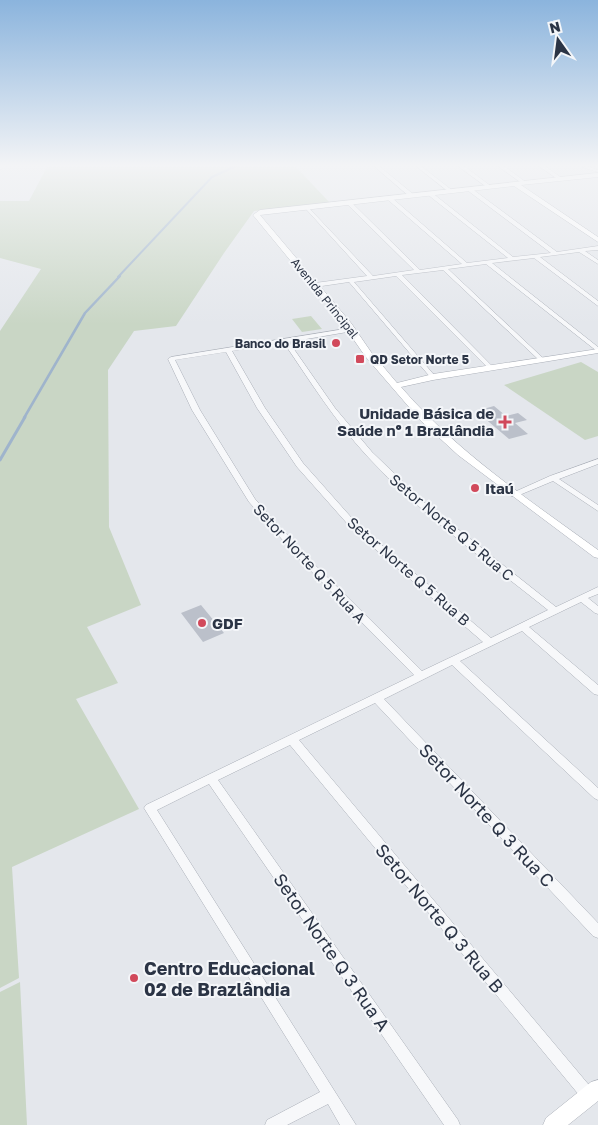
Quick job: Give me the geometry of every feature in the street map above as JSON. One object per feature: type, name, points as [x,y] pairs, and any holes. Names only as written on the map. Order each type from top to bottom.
[{"type":"street","name":"Avenida Principal","points":[[259,218],[315,284],[424,419],[461,453],[598,555]]},
{"type":"street","points":[[318,218],[372,277]]},
{"type":"street","points":[[365,218],[418,271]]},
{"type":"street","points":[[413,218],[466,265]]},
{"type":"street","points":[[461,218],[512,259]]},
{"type":"street","points":[[509,218],[555,253]]},
{"type":"street","points":[[566,218],[598,240]]},
{"type":"street","points":[[315,284],[598,248]]},
{"type":"street","points":[[580,250],[598,262]]},
{"type":"street","points":[[535,256],[598,304]]},
{"type":"street","points":[[487,262],[598,351]]},
{"type":"street","points":[[444,268],[542,360]]},
{"type":"street","points":[[397,274],[491,368]]},
{"type":"street","points":[[350,280],[433,377]]},
{"type":"street","points":[[228,350],[351,330]]},
{"type":"street","name":"Setor Norte Q 5 Rua C","points":[[285,340],[332,409],[369,454],[422,505],[554,611]]},
{"type":"street","name":"Setor Norte Q 5 Rua A","points":[[228,350],[171,359],[196,410],[252,500],[306,561],[421,676]]},
{"type":"street","name":"Setor Norte Q 5 Rua B","points":[[228,350],[261,408],[300,465],[355,527],[490,643]]},
{"type":"street","points":[[396,386],[433,377],[598,351]]},
{"type":"street","points":[[514,494],[598,460]]},
{"type":"street","points":[[553,478],[598,509]]},
{"type":"street","points":[[349,1125],[150,808],[598,590]]},
{"type":"street","points":[[582,598],[598,610]]},
{"type":"street","points":[[523,627],[598,691]]},
{"type":"street","points":[[453,661],[598,796]]},
{"type":"street","name":"Setor Norte Q 3 Rua C","points":[[377,698],[598,932]]},
{"type":"street","name":"Setor Norte Q 3 Rua B","points":[[292,739],[594,1092]]},
{"type":"street","name":"Setor Norte Q 3 Rua A","points":[[211,778],[453,1125]]},
{"type":"street","points":[[552,1125],[594,1092]]},
{"type":"street","points":[[272,1125],[330,1095]]},
{"type":"green space","points":[[0,218],[249,218],[176,326],[134,331],[108,370],[109,527],[141,605],[87,627],[118,683],[76,699],[139,809],[12,867],[19,978],[0,988],[0,331],[41,269],[0,258]]},
{"type":"green space","points":[[311,316],[322,329],[302,332],[292,319]]},
{"type":"green space","points":[[581,362],[598,372],[598,436],[585,440],[504,385]]},
{"type":"green space","points":[[20,982],[27,1125],[0,1125],[0,992]]},
{"type":"building","name":"Unidade Básica de Saúde nº 1 Brazlândia","points":[[494,406],[506,416],[518,413],[527,420],[515,423],[528,434],[509,439],[476,411]]},
{"type":"building","name":"GDF","points":[[201,605],[224,633],[203,642],[181,613]]},
{"type":"waterway","points":[[118,277],[173,218]]},
{"type":"waterway","points":[[24,418],[85,313],[120,276]]},
{"type":"waterway","points":[[0,460],[25,417]]},
{"type":"place","name":"Banco do Brasil","points":[[336,343]]},
{"type":"place","name":"QD Setor Norte 5","points":[[360,359]]},
{"type":"place","name":"Unidade Básica de Saúde nº 1 Brazlândia","points":[[505,422]]},
{"type":"place","name":"Itaú","points":[[475,488]]},
{"type":"place","name":"GDF","points":[[202,623]]},
{"type":"place","name":"Centro Educacional 02 de Brazlândia","points":[[134,978]]}]
